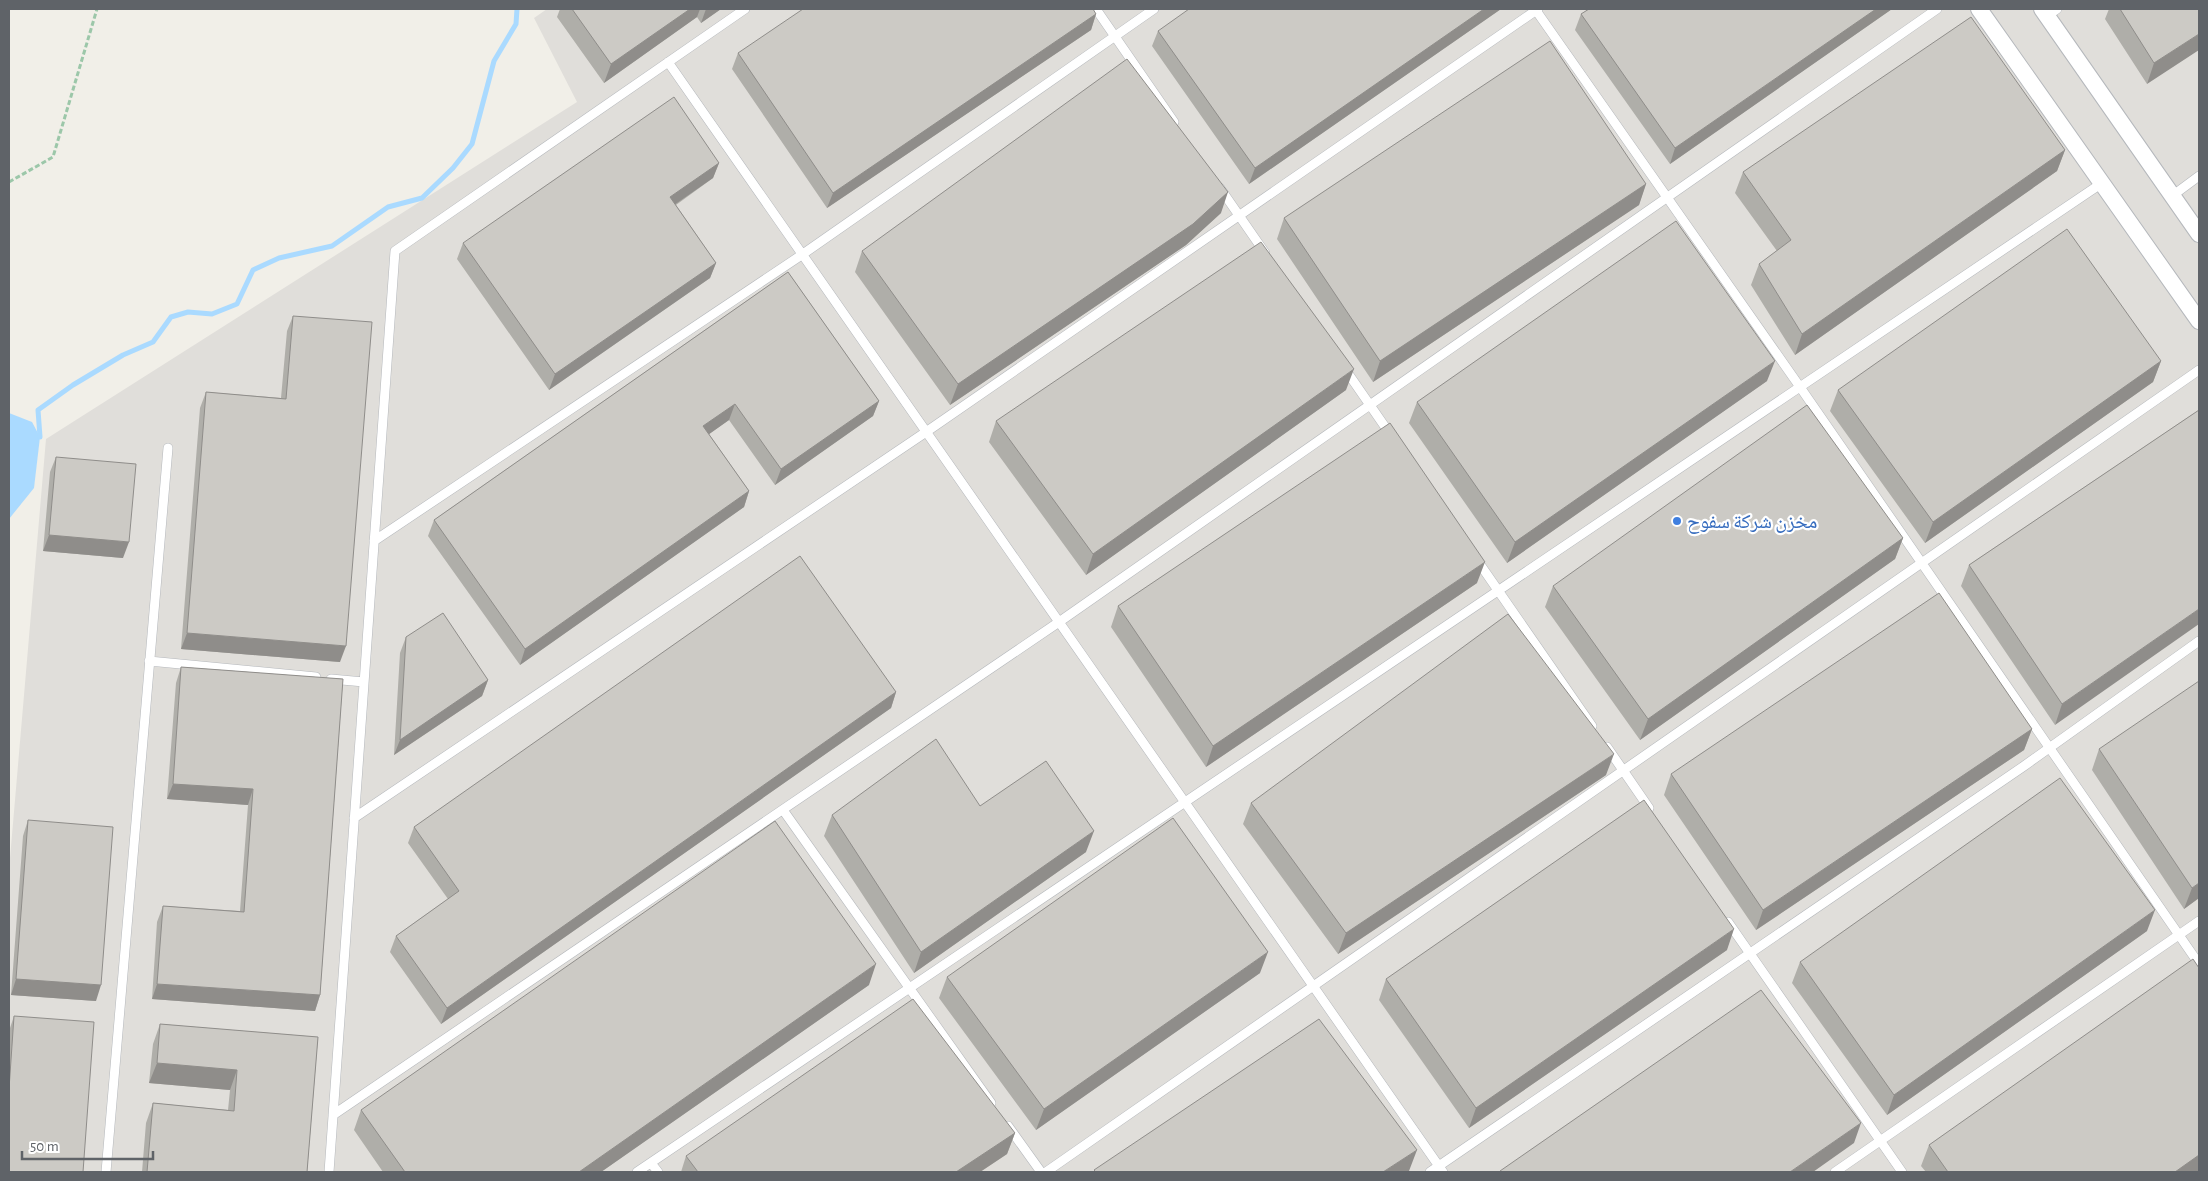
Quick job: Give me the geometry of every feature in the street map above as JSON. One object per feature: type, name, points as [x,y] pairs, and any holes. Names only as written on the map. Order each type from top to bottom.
[{"type":"street","points":[[1979,9],[2199,321]]},
{"type":"street","points":[[2048,11],[2199,234]]},
{"type":"lane","points":[[329,1172],[395,251],[745,9]]},
{"type":"lane","points":[[1096,9],[1183,134]]},
{"type":"lane","points":[[374,541],[802,254],[1154,9]]},
{"type":"lane","points":[[354,818],[926,432],[1536,9],[2199,964]]},
{"type":"lane","points":[[333,1115],[1059,622],[1937,9]]},
{"type":"lane","points":[[668,62],[1441,1169]]},
{"type":"lane","points":[[2172,196],[2199,176]]},
{"type":"lane","points":[[1216,183],[1273,265]]},
{"type":"lane","points":[[637,1172],[2102,183]]},
{"type":"lane","points":[[1342,364],[1398,445]]},
{"type":"lane","points":[[1046,1172],[2199,370]]},
{"type":"lane","points":[[106,1172],[168,448]]},
{"type":"lane","points":[[1471,550],[1656,819]]},
{"type":"lane","points":[[1430,1172],[1441,1169],[2049,749],[2199,641]]},
{"type":"lane","points":[[150,661],[364,682]]},
{"type":"lane","points":[[783,810],[995,1108]]},
{"type":"lane","points":[[1723,914],[1902,1172]]},
{"type":"lane","points":[[1836,1172],[2199,921]]},
{"type":"lane","points":[[1001,1116],[1041,1172]]},
{"type":"lane","points":[[651,1163],[658,1172]]},
{"type":"path","points":[[9,182],[53,157],[96,9]]},
{"type":"shaded area","points":[[547,9],[2199,9],[2199,1172],[9,1172],[9,870],[46,439],[577,102],[534,18]]},
{"type":"water","points":[[9,413],[32,422],[40,437],[34,488],[9,519]]},
{"type":"building","points":[[572,9],[690,9],[611,64]]},
{"type":"building","points":[[803,9],[1093,9],[1096,14],[833,193],[738,53]]},
{"type":"building","points":[[1189,9],[1484,9],[1255,168],[1158,31]]},
{"type":"building","points":[[1589,9],[1876,9],[1675,148],[1581,14]]},
{"type":"building","points":[[2120,9],[2199,9],[2199,34],[2154,63]]},
{"type":"building","points":[[1971,17],[2065,150],[1802,334],[1759,264],[1791,240],[1743,172]]},
{"type":"building","points":[[1550,41],[1646,184],[1380,361],[1284,218]]},
{"type":"building","points":[[1127,59],[1228,192],[1193,224],[958,384],[862,251]]},
{"type":"building","points":[[674,97],[719,163],[670,197],[716,263],[555,374],[463,243]]},
{"type":"building","points":[[1676,221],[1775,361],[1515,542],[1417,402]]},
{"type":"building","points":[[2067,229],[2161,361],[1933,522],[1838,390]]},
{"type":"building","points":[[1261,242],[1354,369],[1093,554],[996,421]]},
{"type":"building","points":[[788,272],[879,401],[781,469],[735,404],[703,426],[749,491],[525,649],[434,520]]},
{"type":"building","points":[[293,316],[372,322],[346,646],[187,633],[206,392],[286,399]]},
{"type":"building","points":[[1807,405],[1903,538],[1648,719],[1553,586]]},
{"type":"building","points":[[2199,410],[2199,609],[2062,704],[1969,565]]},
{"type":"building","points":[[1390,423],[1485,562],[1213,746],[1118,606]]},
{"type":"building","points":[[56,457],[136,464],[129,542],[49,535]]},
{"type":"building","points":[[800,556],[896,692],[447,1008],[396,936],[459,891],[414,827]]},
{"type":"building","points":[[1939,593],[2032,729],[1763,910],[1671,774]]},
{"type":"building","points":[[443,613],[488,680],[400,740],[406,637]]},
{"type":"building","points":[[1508,614],[1614,754],[1346,933],[1251,803]]},
{"type":"building","points":[[181,667],[343,679],[320,995],[157,984],[163,906],[244,912],[253,789],[173,784]]},
{"type":"building","points":[[2199,681],[2199,883],[2192,888],[2099,749]]},
{"type":"building","points":[[936,739],[980,806],[1046,761],[1094,831],[921,952],[832,815]]},
{"type":"building","points":[[2060,778],[2155,910],[1894,1095],[1800,962]]},
{"type":"building","points":[[1644,800],[1734,929],[1476,1108],[1386,979]]},
{"type":"building","points":[[1173,818],[1268,952],[1044,1109],[947,977]]},
{"type":"building","points":[[28,820],[113,827],[101,985],[16,979]]},
{"type":"building","points":[[775,821],[876,964],[579,1172],[405,1172],[361,1110]]},
{"type":"building","points":[[2193,959],[2199,968],[2199,1155],[2175,1172],[1948,1172],[1929,1145]]},
{"type":"building","points":[[1761,990],[1861,1123],[1790,1172],[1500,1171]]},
{"type":"building","points":[[913,999],[1015,1133],[956,1172],[698,1172],[686,1156]]},
{"type":"building","points":[[14,1016],[94,1022],[83,1172],[9,1172],[9,1089]]},
{"type":"building","points":[[1319,1019],[1417,1150],[1383,1172],[1096,1172],[1094,1170]]},
{"type":"building","points":[[160,1024],[318,1037],[307,1172],[147,1172],[153,1103],[234,1111],[237,1070],[157,1063]]},
{"type":"waterway","points":[[40,437],[38,410],[73,385],[123,355],[153,342],[171,317],[188,312],[212,314],[237,304],[253,270],[279,258],[332,246],[388,207],[422,198],[453,168],[472,144],[494,61],[516,24],[517,9]]},
{"type":"place","name":"مخزن شركة سفوح","points":[[1677,521]]}]
